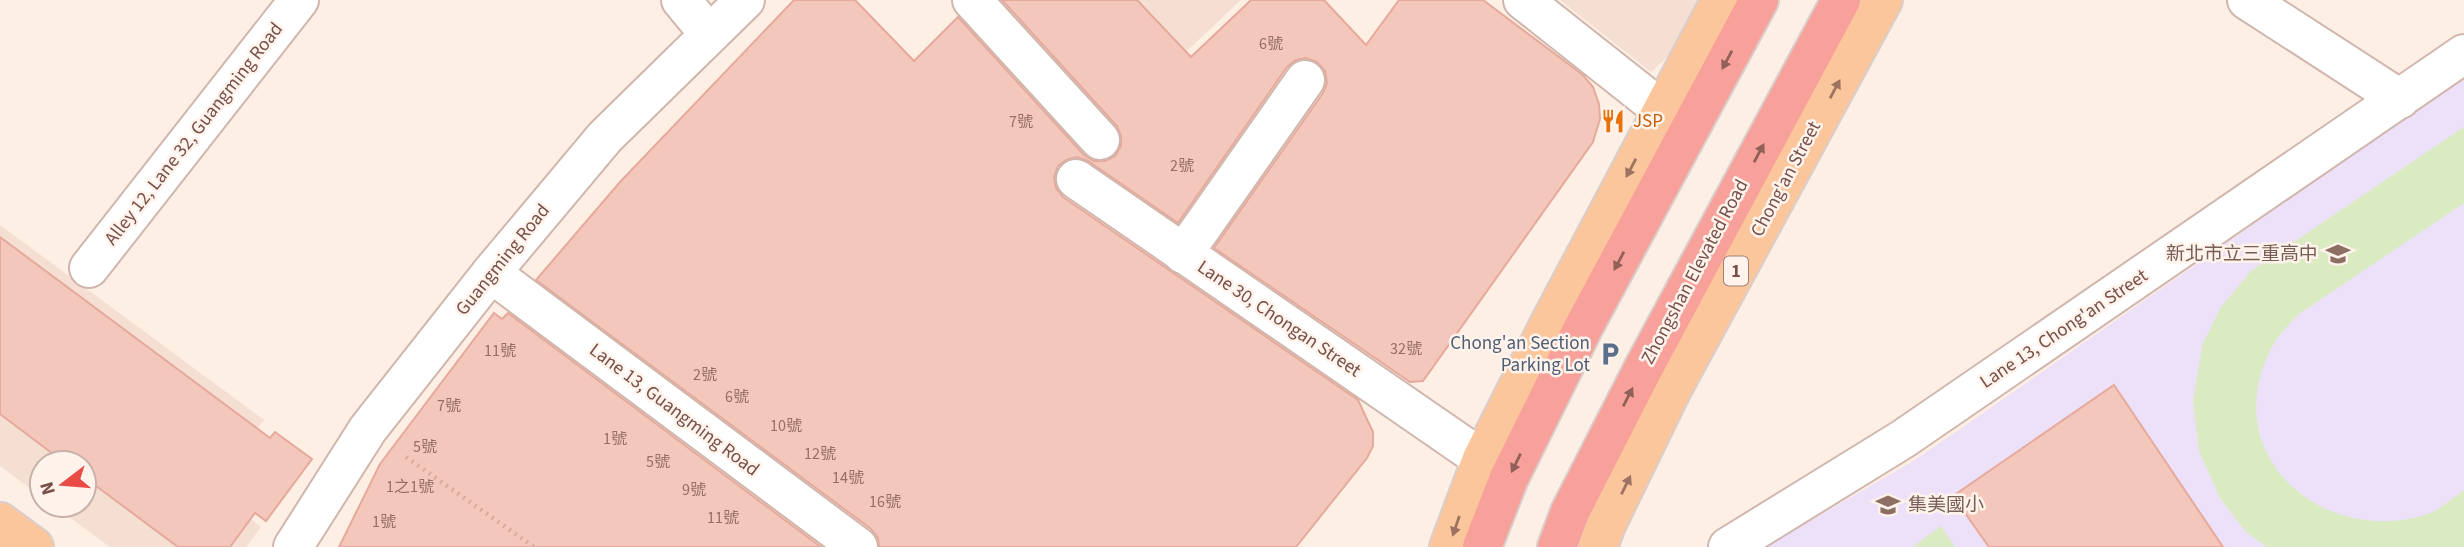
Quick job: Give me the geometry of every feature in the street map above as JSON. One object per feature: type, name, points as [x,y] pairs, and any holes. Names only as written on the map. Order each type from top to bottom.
[{"type":"highway","points":[[1482,547],[1509,478],[1577,341],[1759,0]]},
{"type":"highway","name":"Zhongshan Elevated Road","points":[[1557,547],[1570,512],[1643,369],[1841,0]]},
{"type":"main road","points":[[1449,547],[1482,459],[1551,321],[1721,0]]},
{"type":"main road","name":"Chong'an Street","points":[[1598,547],[1671,391],[1883,0]]},
{"type":"main road","points":[[0,522],[34,547]]},
{"type":"street","name":"Alley 12, Lane 32, Guangming Road","points":[[89,268],[299,0]]},
{"type":"street","points":[[681,0],[709,34]]},
{"type":"street","name":"Guangming Road","points":[[293,547],[368,429],[491,273],[605,137],[745,0]]},
{"type":"street","points":[[972,0],[1100,140]]},
{"type":"street","points":[[1523,0],[1662,110]]},
{"type":"street","points":[[2247,0],[2400,99]]},
{"type":"street","name":"Lane 13, Chong'an Street","points":[[1728,547],[1903,439],[2464,54]]},
{"type":"street","points":[[1183,254],[1305,80]]},
{"type":"street","name":"Lane 30, Chongan Street","points":[[1076,179],[1482,459]]},
{"type":"street","name":"Lane 13, Guangming Road","points":[[491,273],[858,547]]},
{"type":"path","points":[[368,429],[534,547]]},
{"type":"shaded area","points":[[1000,0],[1241,0],[1111,122]]},
{"type":"shaded area","points":[[1560,0],[1711,0],[1691,35],[1651,72]]},
{"type":"shaded area","name":"新北市立三重高中","points":[[2464,77],[2464,547],[1765,547],[1910,463]]},
{"type":"shaded area","points":[[0,225],[264,420],[212,488],[261,527],[246,547],[110,547],[72,519],[98,519],[98,449],[28,449],[28,487],[0,466]]},
{"type":"green space","points":[[2464,127],[2464,203],[2299,314],[2270,351],[2257,395],[2259,430],[2271,461],[2292,487],[2320,506],[2353,518],[2390,521],[2428,514],[2464,490],[2464,547],[2267,547],[2246,532],[2220,498],[2199,451],[2193,402],[2202,346],[2221,307],[2251,271]]},
{"type":"green space","points":[[1941,526],[1955,547],[1913,547]]},
{"type":"building","points":[[794,0],[855,0],[914,61],[958,17],[1084,155],[1094,161],[1105,161],[1115,156],[1121,146],[1117,126],[1002,0],[1137,0],[1191,57],[1251,0],[1324,0],[1366,45],[1399,0],[1483,0],[1583,75],[1593,87],[1599,104],[1600,119],[1593,142],[1423,381],[1410,382],[1214,248],[1323,93],[1327,83],[1325,71],[1317,62],[1306,58],[1296,60],[1287,67],[1178,223],[1088,161],[1077,157],[1066,160],[1058,166],[1054,177],[1056,188],[1063,197],[1358,400],[1373,432],[1373,446],[1367,458],[1296,547],[879,547],[878,538],[871,529],[536,280],[620,182]]},
{"type":"building","points":[[0,237],[270,438],[275,432],[312,459],[266,521],[255,513],[230,547],[178,547],[98,487],[98,449],[46,449],[0,414]]},
{"type":"building","points":[[494,313],[502,319],[508,313],[821,547],[339,547],[380,464]]},
{"type":"building","points":[[2114,385],[2223,547],[1989,547],[1953,496]]},
{"type":"place","name":"JSP","points":[[1613,121]]},
{"type":"place","name":"新北市立三重高中","points":[[2338,254]]},
{"type":"place","name":"Chong'an Section Parking Lot","points":[[1610,354]]},
{"type":"place","name":"集美國小","points":[[1888,505]]}]
